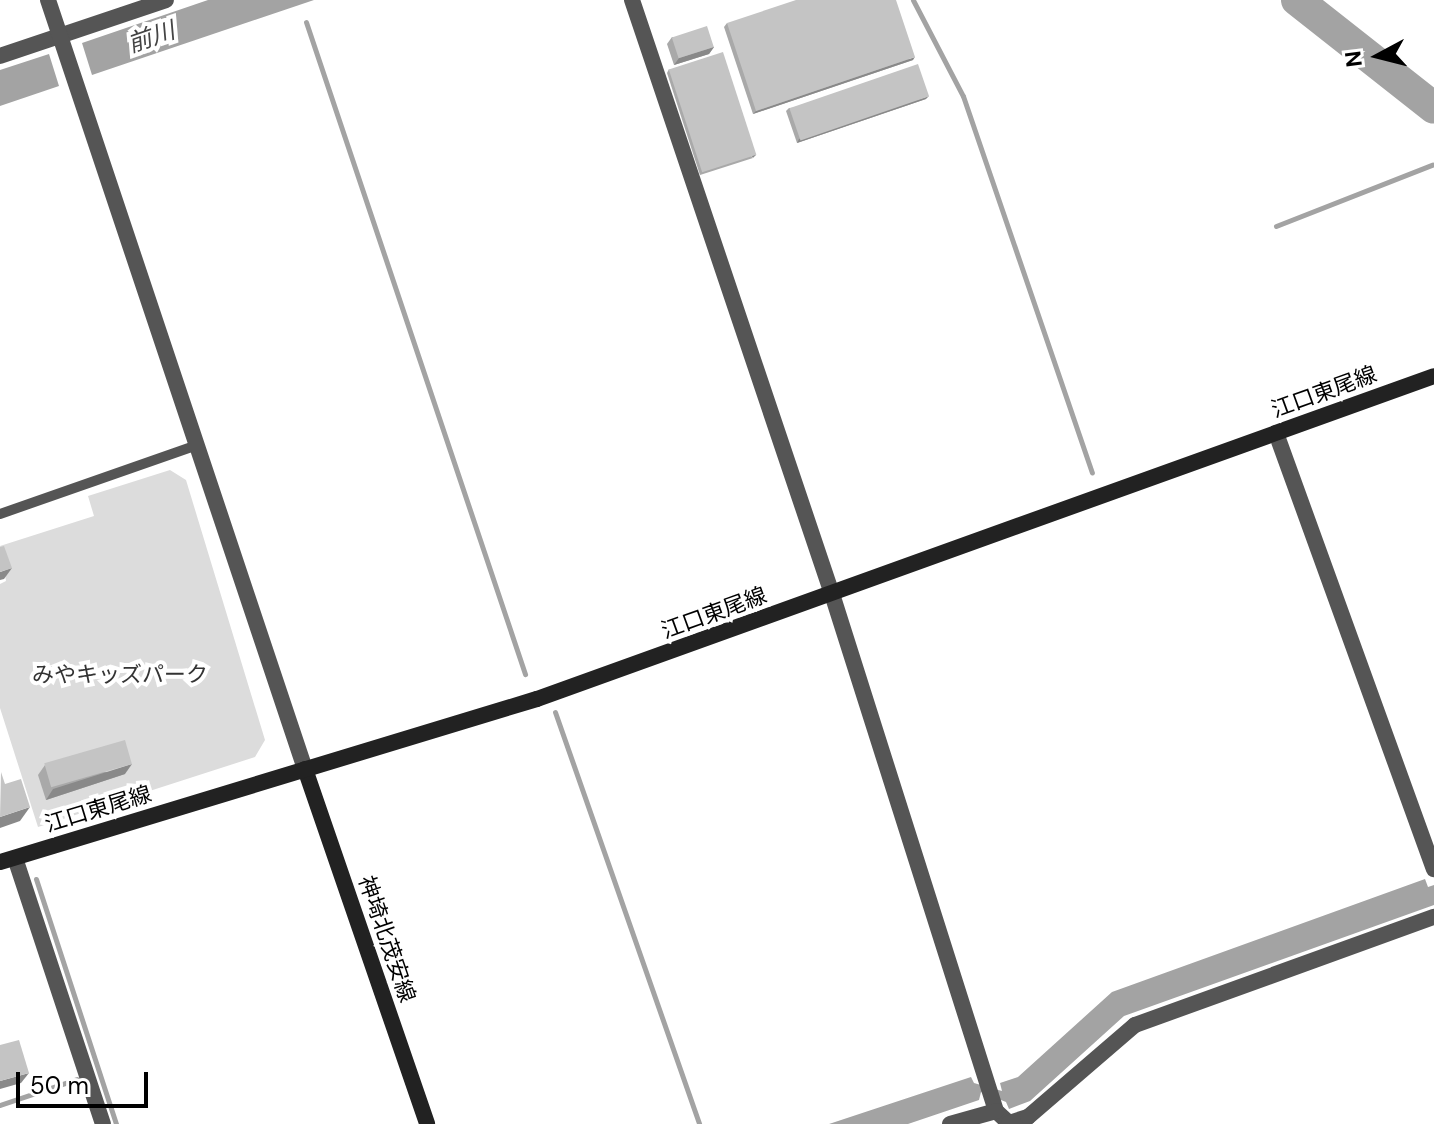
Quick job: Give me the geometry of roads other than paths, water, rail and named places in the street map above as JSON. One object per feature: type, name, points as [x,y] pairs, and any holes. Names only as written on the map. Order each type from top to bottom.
[{"type":"main road","name":"江口東尾線","points":[[7,860],[537,699],[1434,376]]},
{"type":"main road","name":"神埼北茂安線","points":[[305,769],[427,1124]]},
{"type":"street","points":[[48,0],[305,769]]},
{"type":"street","points":[[0,56],[166,0]]},
{"type":"street","points":[[632,0],[832,594],[991,1098],[1009,1124],[1028,1117],[1135,1025],[1434,917]]},
{"type":"street","points":[[1276,433],[1433,866]]},
{"type":"street","points":[[7,860],[103,1124]]},
{"type":"street","points":[[950,1124],[991,1098]]},
{"type":"lane","points":[[0,514],[197,445]]},
{"type":"water","name":"前川","points":[[208,0],[314,0],[92,75],[82,43]]},
{"type":"water","points":[[49,54],[59,86],[0,106],[0,70]]},
{"type":"water","points":[[1425,879],[1428,887],[1434,885],[1434,905],[1124,1016],[1030,1101],[1009,1109],[1006,1102],[981,1092],[979,1100],[908,1124],[829,1124],[971,1077],[974,1083],[1002,1091],[1000,1083],[1018,1077],[1112,992]]},
{"type":"waterway","points":[[913,0],[963,96],[1092,472]]},
{"type":"waterway","points":[[1297,0],[1434,108]]},
{"type":"waterway","points":[[306,22],[525,674]]},
{"type":"waterway","points":[[1276,226],[1432,165]]},
{"type":"waterway","points":[[555,712],[699,1124]]},
{"type":"waterway","points":[[36,879],[116,1124]]},
{"type":"waterway","points":[[0,1105],[77,1079]]},
{"type":"park label","name":"みやキッズパーク","points":[[120,675]]}]
